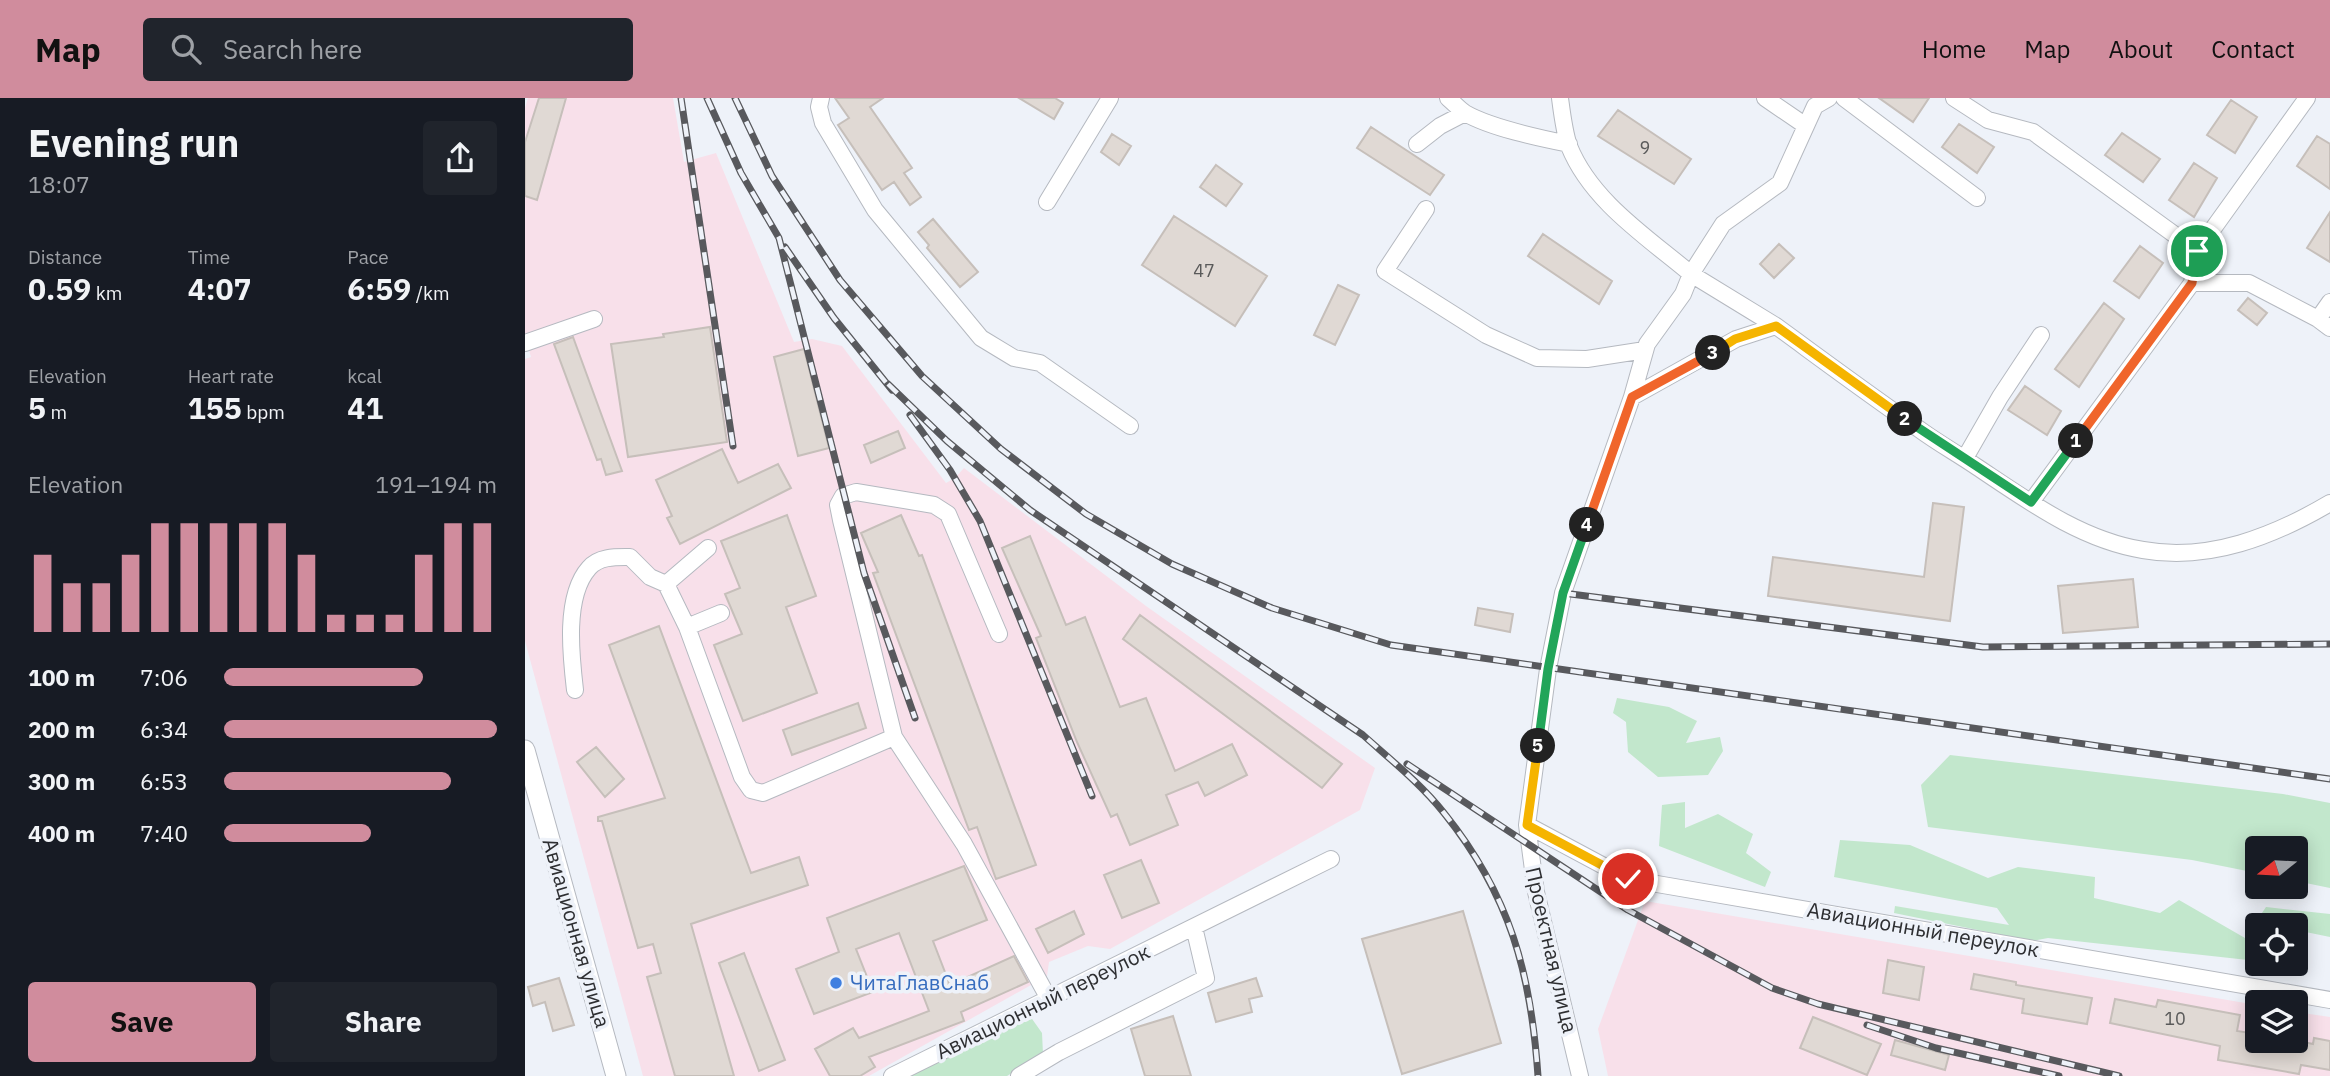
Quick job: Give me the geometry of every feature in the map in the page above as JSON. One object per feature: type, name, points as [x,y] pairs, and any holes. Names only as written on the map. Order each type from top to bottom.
[{"type":"main road","name":"Авиационная улица","points":[[525,750],[617,1076]]},
{"type":"street","points":[[821,98],[819,107],[823,123],[875,210],[981,338],[1014,358],[1041,363],[1130,426]]},
{"type":"street","points":[[1047,202],[1110,98]]},
{"type":"street","points":[[1448,98],[1465,113],[1541,139],[1569,144]]},
{"type":"street","points":[[1560,98],[1569,144],[1581,169],[1611,206],[1691,274],[1776,326],[1920,430],[2052,516],[2093,535],[2143,550],[2193,553],[2241,545],[2311,515],[2330,503]]},
{"type":"street","points":[[1765,98],[1806,126]]},
{"type":"street","name":"Проектная улица","points":[[1580,1076],[1536,892],[1527,825],[1548,669],[1563,593],[1632,397],[1647,344],[1683,293],[1691,274],[1723,224],[1780,183],[1815,106],[1829,98]]},
{"type":"street","points":[[1843,98],[1977,198]]},
{"type":"street","points":[[1954,98],[1988,120],[2033,132],[2197,251]]},
{"type":"street","points":[[2031,502],[2192,283],[2197,251],[2307,98]]},
{"type":"street","points":[[1417,144],[1440,126],[1465,113]]},
{"type":"street","points":[[1426,209],[1385,271],[1486,335],[1537,358],[1587,359],[1645,351]]},
{"type":"street","points":[[2192,283],[2249,283],[2324,324],[2330,302]]},
{"type":"street","points":[[525,343],[594,319]]},
{"type":"street","points":[[1632,397],[1735,339],[1776,326]]},
{"type":"street","points":[[1965,458],[2000,397],[2041,335]]},
{"type":"street","points":[[999,634],[948,514],[934,505],[856,492],[843,496],[838,506],[894,737],[964,844],[1049,999]]},
{"type":"street","points":[[666,584],[708,548]]},
{"type":"street","points":[[575,690],[569,640],[576,591],[589,566],[608,557],[630,557],[650,577],[666,584],[687,627],[742,777],[751,790],[763,793],[894,737]]},
{"type":"street","points":[[687,627],[721,613]]},
{"type":"street","name":"Авиационный переулок","points":[[1527,825],[1628,879],[2330,1000]]},
{"type":"street","name":"Авиационный переулок","points":[[892,1076],[1331,859]]},
{"type":"street","points":[[1019,1076],[1059,1052],[1206,978],[1193,927]]},
{"type":"shaded area","name":"ЧитаГлавСнаб","points":[[528,98],[673,98],[684,162],[716,153],[794,342],[812,339],[842,346],[946,483],[964,468],[1146,606],[1375,768],[1360,810],[1110,949],[1088,946],[1049,962],[1047,976],[869,1076],[643,1076],[525,641],[525,359],[531,357],[525,337],[525,108]]},
{"type":"shaded area","points":[[1645,901],[2245,1003],[2245,1053],[2308,1053],[2308,1014],[2330,1017],[2330,1076],[1608,1076],[1598,1029]]},
{"type":"green space","points":[[1617,698],[1669,707],[1697,721],[1686,743],[1720,737],[1723,751],[1708,775],[1658,777],[1628,752],[1626,722],[1613,713]]},
{"type":"green space","points":[[1950,755],[2283,794],[2330,803],[2330,888],[2308,883],[2308,836],[2245,836],[2245,871],[2192,860],[1928,827],[1921,785]]},
{"type":"green space","points":[[1685,802],[1685,828],[1718,814],[1753,834],[1746,853],[1771,872],[1765,887],[1659,846],[1662,805]]},
{"type":"green space","points":[[1840,840],[1910,845],[1988,878],[2018,867],[2095,877],[2094,898],[2160,913],[2179,900],[2245,938],[2245,960],[2048,938],[2032,941],[1894,913],[1895,906],[2009,925],[1997,908],[1834,877]]},
{"type":"green space","points":[[2266,907],[2330,914],[2330,937],[2308,932],[2308,913],[2262,913]]},
{"type":"green space","points":[[1030,1016],[1042,1033],[1043,1054],[1007,1076],[911,1076]]},
{"type":"building","points":[[539,98],[566,98],[537,200],[525,196],[525,142]]},
{"type":"building","points":[[835,98],[883,98],[870,107],[912,168],[904,173],[921,197],[910,205],[894,182],[882,190],[838,125],[849,118]]},
{"type":"building","points":[[1019,98],[1055,98],[1063,103],[1054,119]]},
{"type":"building","points":[[1879,98],[1929,98],[1913,122]]},
{"type":"building","points":[[2231,100],[2257,117],[2235,153],[2207,135]]},
{"type":"building","points":[[1618,110],[1691,159],[1674,184],[1598,136]]},
{"type":"building","points":[[1959,124],[1994,147],[1977,173],[1942,147]]},
{"type":"building","points":[[1371,127],[1444,175],[1430,195],[1357,148]]},
{"type":"building","points":[[2122,133],[2160,159],[2143,182],[2105,155]]},
{"type":"building","points":[[1112,134],[1131,146],[1119,165],[1101,152]]},
{"type":"building","points":[[2317,136],[2330,144],[2330,189],[2297,166]]},
{"type":"building","points":[[2194,163],[2217,178],[2194,217],[2169,200]]},
{"type":"building","points":[[1216,165],[1242,184],[1226,206],[1200,187]]},
{"type":"building","points":[[2330,212],[2330,262],[2307,248]]},
{"type":"building","points":[[1174,216],[1267,276],[1235,326],[1142,265]]},
{"type":"building","points":[[933,219],[978,272],[960,287],[927,248],[929,245],[918,232]]},
{"type":"building","points":[[1543,234],[1612,281],[1599,304],[1528,256]]},
{"type":"building","points":[[1779,244],[1794,258],[1774,278],[1760,264]]},
{"type":"building","points":[[2140,246],[2163,263],[2139,298],[2114,281]]},
{"type":"building","points":[[1338,285],[1359,295],[1335,345],[1314,335]]},
{"type":"building","points":[[2248,298],[2267,313],[2257,325],[2238,310]]},
{"type":"building","points":[[2104,303],[2124,319],[2079,387],[2055,369]]},
{"type":"building","points":[[710,327],[727,442],[628,457],[611,344]]},
{"type":"building","points":[[573,337],[622,471],[606,475],[601,459],[597,460],[554,344]]},
{"type":"building","points":[[804,349],[829,448],[798,456],[774,357]]},
{"type":"building","points":[[2025,386],[2061,411],[2047,435],[2008,410]]},
{"type":"building","points":[[898,431],[905,448],[871,463],[864,445]]},
{"type":"building","points":[[722,449],[738,483],[778,464],[791,488],[680,544],[667,518],[672,516],[656,480]]},
{"type":"building","points":[[1933,503],[1964,507],[1950,621],[1768,596],[1773,557],[1924,577]]},
{"type":"building","points":[[787,515],[816,596],[786,607],[817,693],[743,721],[714,645],[742,634],[725,594],[740,588],[721,541]]},
{"type":"building","points":[[901,515],[919,556],[922,555],[1036,865],[996,879],[977,827],[969,830],[873,573],[878,572],[861,533]]},
{"type":"building","points":[[1030,536],[1066,625],[1085,617],[1120,707],[1146,698],[1175,771],[1232,744],[1247,775],[1205,796],[1198,782],[1166,795],[1178,825],[1130,845],[1117,814],[1111,817],[1077,742],[1036,638],[1041,636],[1002,548]]},
{"type":"building","points":[[2133,579],[2138,627],[2063,633],[2058,586]]},
{"type":"building","points":[[1478,608],[1513,614],[1510,632],[1475,625]]},
{"type":"building","points":[[1140,615],[1342,764],[1322,788],[1123,639]]},
{"type":"building","points":[[659,626],[751,873],[799,857],[808,885],[691,924],[734,1076],[675,1076],[647,977],[661,973],[653,944],[638,948],[602,821],[598,821],[598,817],[665,798],[609,645]]},
{"type":"building","points":[[858,703],[866,728],[792,755],[783,730]]},
{"type":"building","points":[[596,747],[624,779],[605,797],[577,762]]},
{"type":"building","points":[[1141,860],[1159,903],[1122,918],[1104,875]]},
{"type":"building","points":[[964,866],[987,920],[933,941],[950,985],[1014,956],[1028,982],[961,1012],[964,1021],[869,1057],[875,1067],[860,1076],[830,1076],[815,1049],[853,1028],[859,1038],[929,1011],[899,933],[856,949],[873,992],[814,1014],[796,969],[839,952],[827,918]]},
{"type":"building","points":[[1074,911],[1084,934],[1048,953],[1036,929]]},
{"type":"building","points":[[1463,911],[1501,1043],[1402,1074],[1362,939]]},
{"type":"building","points":[[744,953],[785,1060],[759,1071],[719,963]]},
{"type":"building","points":[[1888,960],[1924,967],[1919,1000],[1883,993]]},
{"type":"building","points":[[1974,974],[2016,982],[2016,985],[2092,998],[2087,1024],[2022,1013],[2024,999],[1971,989]]},
{"type":"building","points":[[559,978],[574,1025],[553,1031],[545,1002],[533,1006],[528,987]]},
{"type":"building","points":[[1256,978],[1262,996],[1249,999],[1252,1012],[1216,1022],[1208,993]]},
{"type":"building","points":[[2115,999],[2156,1007],[2158,1000],[2240,1015],[2237,1031],[2245,1032],[2245,1053],[2308,1053],[2308,1043],[2313,1044],[2314,1038],[2330,1041],[2330,1070],[2301,1065],[2299,1074],[2218,1060],[2220,1046],[2110,1023]]},
{"type":"building","points":[[1173,1016],[1191,1076],[1145,1076],[1131,1029]]},
{"type":"building","points":[[1813,1017],[1881,1044],[1867,1075],[1800,1048]]},
{"type":"building","points":[[1895,1040],[1949,1055],[1945,1070],[1891,1055]]},
{"type":"railway","points":[[681,98],[733,446]]},
{"type":"railway","points":[[707,98],[741,173],[779,238],[864,573],[915,718]]},
{"type":"railway","points":[[735,98],[772,176],[840,280],[922,376],[1001,449],[1086,514],[1172,564],[1272,608],[1391,645],[2330,779]]},
{"type":"railway","points":[[785,247],[834,318],[892,390]]},
{"type":"railway","points":[[888,384],[947,441],[1030,510],[1363,735],[1426,792],[1467,844],[1501,905],[1523,969],[1535,1038],[1538,1076]]},
{"type":"railway","points":[[910,415],[950,470],[980,521],[1092,796]]},
{"type":"railway","points":[[1563,593],[1983,647],[2330,644]]},
{"type":"railway","points":[[1407,764],[1628,910],[1772,988],[1818,1004],[2119,1076]]},
{"type":"railway","points":[[1867,1025],[1936,1048],[2059,1076]]},
{"type":"place","name":"ЧитаГлавСнаб","points":[[836,983]]},
{"type":"route","points":[[1628,879],[1527,825],[1548,669],[1563,593],[1632,397],[1735,339],[1776,326],[1920,430],[2031,502],[2192,283],[2197,251]]}]
